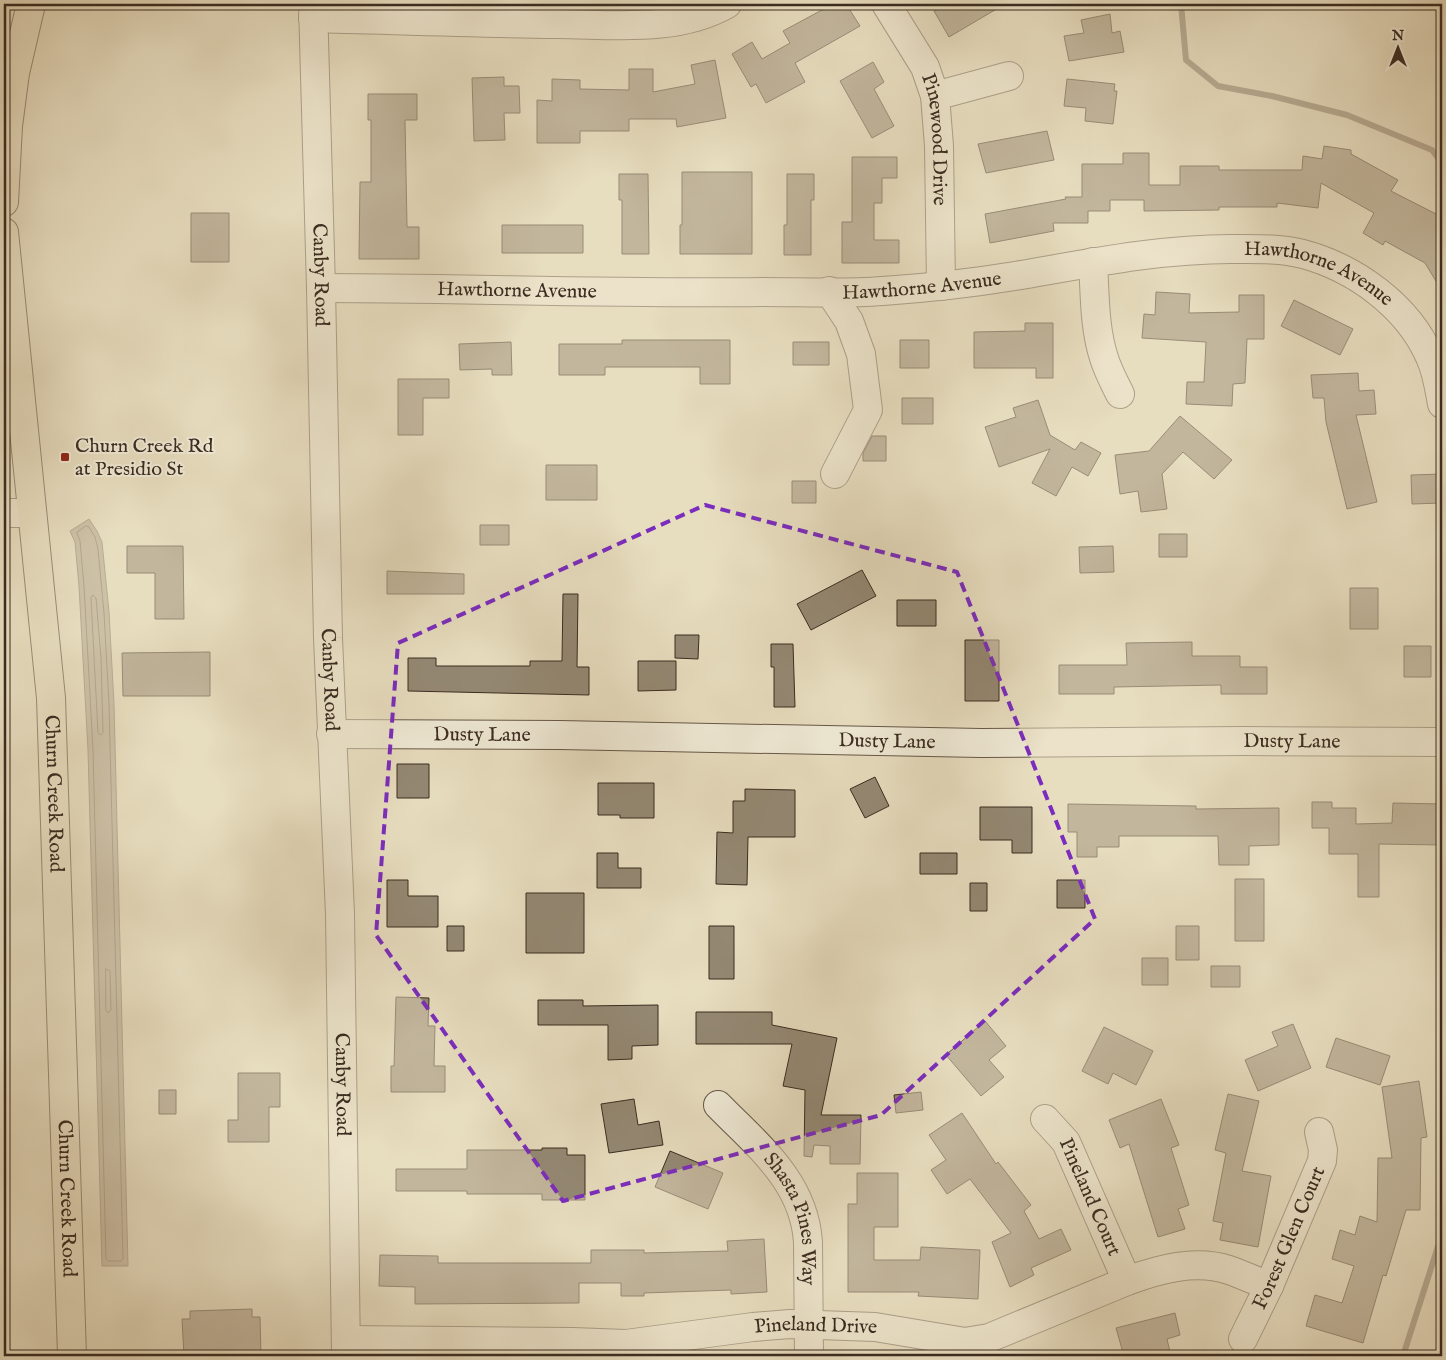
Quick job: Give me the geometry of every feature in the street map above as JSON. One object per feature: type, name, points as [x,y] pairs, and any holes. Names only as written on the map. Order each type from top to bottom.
[{"type":"main road","points":[[4,202],[8,126],[21,44],[31,4]]},
{"type":"main road","name":"Churn Creek Road","points":[[4,232],[51,698],[72,1356]]},
{"type":"street","points":[[313,11],[532,24],[650,24],[687,12],[704,15],[727,4]]},
{"type":"street","name":"Pinewood Drive","points":[[886,4],[925,67],[935,96],[941,286]]},
{"type":"street","name":"Canby Road","points":[[313,11],[328,638],[340,924],[346,1348]]},
{"type":"street","points":[[935,96],[1009,76]]},
{"type":"street","name":"Hawthorne Avenue","points":[[321,288],[680,294],[880,291],[941,286],[1163,253],[1213,249],[1280,250],[1299,253],[1324,261],[1362,280],[1380,294],[1415,331],[1429,355],[1438,381],[1442,404]]},
{"type":"street","points":[[1093,262],[1097,325],[1100,342],[1104,358],[1120,394]]},
{"type":"street","points":[[829,292],[849,321],[861,354],[868,410],[836,474]]},
{"type":"street","points":[[4,513],[32,513]]},
{"type":"street","name":"Dusty Lane","points":[[331,734],[568,735],[981,743],[1442,742]]},
{"type":"street","name":"Shasta Pines Way","points":[[718,1105],[774,1162],[790,1184],[802,1212],[808,1242],[810,1356]]},
{"type":"street","name":"Pineland Court","points":[[1045,1119],[1066,1142],[1127,1281]]},
{"type":"street","name":"Forest Glen Court","points":[[1243,1339],[1269,1286],[1322,1160],[1323,1150],[1319,1132]]},
{"type":"street","name":"Pineland Drive","points":[[346,1348],[572,1342],[626,1344],[753,1327],[809,1324],[875,1327],[965,1342],[978,1341],[1014,1329],[1150,1272],[1195,1265],[1228,1270],[1269,1286]]},
{"type":"highlighted area","points":[[705,505],[957,572],[1095,919],[881,1115],[563,1201],[376,935],[398,643]]},
{"type":"water","points":[[89,519],[102,542],[109,612],[114,704],[128,1266],[102,1266],[88,750],[79,586],[75,542],[70,531]]},
{"type":"building","points":[[833,4],[846,4],[860,26],[795,63],[805,82],[766,103],[756,84],[751,87],[732,54],[752,42],[762,59],[790,43],[783,31]]},
{"type":"building","points":[[948,4],[1005,4],[949,37],[934,11]]},
{"type":"building","points":[[1110,14],[1112,33],[1120,31],[1124,52],[1069,61],[1064,36],[1084,33],[1081,20]]},
{"type":"building","points":[[715,60],[726,118],[677,127],[676,119],[629,119],[629,131],[580,131],[580,143],[537,143],[537,100],[552,101],[552,79],[580,80],[580,89],[629,90],[629,69],[653,69],[653,92],[695,84],[691,65]]},
{"type":"building","points":[[873,62],[884,82],[874,89],[894,126],[872,138],[840,81]]},
{"type":"building","points":[[504,77],[504,86],[519,86],[520,113],[504,113],[505,140],[474,141],[472,78]]},
{"type":"building","points":[[1067,79],[1115,84],[1114,91],[1117,91],[1113,124],[1085,121],[1086,108],[1064,106]]},
{"type":"building","points":[[368,94],[417,94],[417,120],[405,120],[407,227],[419,227],[419,259],[359,259],[360,182],[371,182],[371,120],[368,120]]},
{"type":"building","points":[[1047,131],[1054,160],[986,173],[978,144]]},
{"type":"building","points":[[1324,146],[1351,150],[1351,154],[1398,180],[1391,191],[1442,217],[1442,291],[1425,263],[1385,241],[1383,245],[1363,233],[1374,213],[1321,183],[1318,208],[1277,203],[1277,207],[1219,207],[1219,210],[1144,211],[1144,200],[1110,200],[1110,211],[1088,211],[1088,223],[1053,223],[1054,231],[990,243],[985,214],[1066,199],[1065,197],[1082,197],[1082,164],[1123,164],[1123,153],[1149,153],[1149,185],[1180,185],[1180,166],[1219,166],[1219,170],[1302,170],[1303,156],[1322,159]]},
{"type":"building","points":[[852,157],[897,157],[897,178],[882,178],[882,203],[874,203],[874,240],[899,240],[899,263],[842,263],[842,222],[852,222]]},
{"type":"building","points":[[682,172],[752,172],[752,254],[680,254]]},
{"type":"building","points":[[619,174],[648,174],[649,254],[622,254],[622,200],[619,200]]},
{"type":"building","points":[[787,174],[814,174],[814,200],[811,200],[811,255],[784,255],[784,225],[787,225]]},
{"type":"building","points":[[191,213],[229,213],[229,262],[191,262]]},
{"type":"building","points":[[502,225],[583,225],[583,253],[502,253]]},
{"type":"building","points":[[1156,292],[1190,294],[1189,313],[1239,312],[1239,295],[1264,295],[1264,339],[1247,339],[1245,383],[1233,384],[1232,406],[1186,404],[1187,382],[1204,382],[1206,342],[1142,338],[1144,314],[1155,315]]},
{"type":"building","points":[[1294,300],[1353,329],[1340,355],[1281,326]]},
{"type":"building","points":[[1025,323],[1053,323],[1053,378],[1036,378],[1036,368],[974,368],[974,332],[1025,331]]},
{"type":"building","points":[[622,340],[730,340],[730,384],[700,384],[700,367],[605,367],[605,375],[559,375],[559,344],[622,344]]},
{"type":"building","points":[[900,340],[929,340],[929,368],[900,368]]},
{"type":"building","points":[[511,342],[512,375],[492,375],[492,369],[460,370],[459,344]]},
{"type":"building","points":[[793,342],[829,342],[829,365],[793,365]]},
{"type":"building","points":[[1358,373],[1359,391],[1374,390],[1376,414],[1356,415],[1377,502],[1347,509],[1326,422],[1324,398],[1313,398],[1311,375]]},
{"type":"building","points":[[398,379],[449,379],[449,398],[423,398],[423,435],[398,435]]},
{"type":"building","points":[[902,398],[933,398],[933,424],[902,424]]},
{"type":"building","points":[[1038,400],[1050,435],[1075,450],[1081,442],[1101,453],[1088,476],[1072,467],[1056,496],[1032,483],[1050,449],[999,467],[985,427],[1016,417],[1013,408]]},
{"type":"building","points":[[1180,416],[1232,460],[1214,479],[1183,452],[1162,474],[1167,509],[1141,512],[1138,491],[1120,494],[1115,455],[1149,451]]},
{"type":"building","points":[[872,436],[886,436],[886,461],[863,461],[863,453]]},
{"type":"building","points":[[546,465],[597,465],[597,500],[546,500]]},
{"type":"building","points":[[1442,474],[1442,503],[1412,504],[1411,475]]},
{"type":"building","points":[[792,481],[816,481],[816,503],[792,503]]},
{"type":"building","points":[[480,525],[509,525],[509,545],[480,545]]},
{"type":"building","points":[[1159,534],[1187,534],[1187,557],[1159,557]]},
{"type":"building","points":[[127,546],[183,546],[184,619],[155,619],[155,573],[127,573]]},
{"type":"building","points":[[1113,546],[1114,572],[1080,573],[1079,547]]},
{"type":"building","points":[[862,570],[876,596],[811,630],[797,604]]},
{"type":"building","points":[[387,571],[464,574],[464,594],[387,594]]},
{"type":"building","points":[[1350,588],[1378,588],[1378,629],[1350,629]]},
{"type":"building","points":[[563,594],[578,594],[577,667],[589,667],[589,695],[408,691],[408,658],[436,658],[436,666],[530,666],[530,661],[562,661]]},
{"type":"building","points":[[897,600],[936,600],[936,626],[897,626]]},
{"type":"building","points":[[675,635],[699,635],[698,659],[675,658]]},
{"type":"building","points":[[965,640],[999,640],[999,701],[965,701]]},
{"type":"building","points":[[1192,642],[1192,656],[1240,656],[1240,667],[1267,667],[1267,694],[1221,694],[1221,685],[1114,687],[1114,694],[1059,694],[1059,665],[1127,665],[1126,643]]},
{"type":"building","points":[[771,644],[793,644],[795,707],[774,707],[774,667],[771,667]]},
{"type":"building","points":[[1404,646],[1431,646],[1431,677],[1404,677]]},
{"type":"building","points":[[210,652],[210,696],[123,696],[122,653]]},
{"type":"building","points":[[638,661],[676,661],[676,690],[638,691]]},
{"type":"building","points":[[397,764],[429,764],[429,798],[397,798]]},
{"type":"building","points":[[875,777],[889,806],[865,818],[850,789]]},
{"type":"building","points":[[598,783],[654,783],[654,818],[620,818],[620,815],[598,815]]},
{"type":"building","points":[[745,789],[795,790],[795,837],[748,837],[747,885],[716,884],[717,832],[733,833],[733,801],[745,801]]},
{"type":"building","points":[[1312,802],[1332,802],[1332,808],[1356,808],[1356,824],[1392,823],[1393,803],[1442,804],[1442,845],[1379,844],[1379,897],[1358,897],[1358,854],[1329,854],[1329,828],[1312,828]]},
{"type":"building","points":[[1068,804],[1196,806],[1196,809],[1279,808],[1279,845],[1249,846],[1249,865],[1219,865],[1218,836],[1119,836],[1119,847],[1097,847],[1097,857],[1077,857],[1077,832],[1068,832]]},
{"type":"building","points":[[980,807],[1032,807],[1032,853],[1012,853],[1012,840],[980,840]]},
{"type":"building","points":[[597,853],[618,853],[618,868],[641,868],[641,888],[597,888]]},
{"type":"building","points":[[920,853],[957,853],[957,874],[920,874]]},
{"type":"building","points":[[1235,879],[1264,879],[1264,941],[1235,941]]},
{"type":"building","points":[[387,880],[408,880],[408,896],[438,896],[438,927],[387,927]]},
{"type":"building","points":[[1057,880],[1085,880],[1085,908],[1057,908]]},
{"type":"building","points":[[970,883],[987,883],[987,911],[970,911]]},
{"type":"building","points":[[526,893],[584,893],[584,953],[526,953]]},
{"type":"building","points":[[447,926],[464,926],[464,951],[447,951]]},
{"type":"building","points":[[709,926],[734,926],[734,979],[709,979]]},
{"type":"building","points":[[1176,926],[1199,926],[1199,960],[1176,960]]},
{"type":"building","points":[[1142,958],[1168,958],[1168,985],[1142,985]]},
{"type":"building","points":[[1211,966],[1240,966],[1240,987],[1211,987]]},
{"type":"building","points":[[396,997],[429,998],[428,1026],[435,1026],[434,1066],[445,1066],[445,1092],[391,1092],[391,1066],[394,1066]]},
{"type":"building","points":[[538,1000],[583,1000],[583,1006],[658,1005],[658,1045],[632,1046],[632,1059],[608,1060],[608,1025],[538,1025]]},
{"type":"building","points":[[696,1012],[772,1012],[772,1025],[837,1038],[821,1115],[861,1115],[860,1164],[830,1164],[830,1146],[814,1145],[812,1157],[804,1156],[805,1090],[783,1086],[792,1044],[696,1044]]},
{"type":"building","points":[[985,1021],[1006,1046],[989,1060],[1004,1077],[981,1096],[946,1055]]},
{"type":"building","points":[[1293,1024],[1311,1068],[1258,1091],[1245,1060],[1278,1046],[1272,1032]]},
{"type":"building","points":[[1104,1027],[1153,1051],[1136,1085],[1113,1073],[1108,1084],[1082,1071]]},
{"type":"building","points":[[1336,1038],[1390,1056],[1380,1085],[1326,1067]]},
{"type":"building","points":[[238,1073],[280,1073],[280,1107],[269,1107],[269,1142],[228,1142],[228,1120],[238,1120]]},
{"type":"building","points":[[1419,1081],[1427,1137],[1421,1138],[1420,1210],[1406,1210],[1386,1276],[1383,1275],[1363,1343],[1306,1326],[1315,1295],[1342,1303],[1354,1266],[1332,1259],[1340,1230],[1355,1235],[1360,1216],[1377,1222],[1378,1158],[1392,1158],[1382,1087]]},
{"type":"building","points":[[159,1090],[176,1090],[176,1114],[159,1114]]},
{"type":"building","points":[[921,1092],[923,1110],[896,1113],[894,1095]]},
{"type":"building","points":[[1228,1094],[1259,1101],[1242,1171],[1271,1176],[1258,1247],[1220,1240],[1223,1223],[1213,1221],[1226,1153],[1215,1150]]},
{"type":"building","points":[[634,1099],[638,1125],[659,1121],[663,1145],[609,1153],[601,1104]]},
{"type":"building","points":[[1161,1099],[1179,1145],[1171,1148],[1189,1205],[1178,1209],[1185,1229],[1158,1237],[1129,1144],[1120,1148],[1109,1120]]},
{"type":"building","points":[[962,1113],[996,1164],[998,1162],[1031,1205],[1024,1211],[1039,1239],[1061,1229],[1071,1250],[1031,1268],[1034,1275],[1010,1287],[992,1242],[1011,1233],[970,1179],[947,1194],[931,1170],[946,1160],[929,1135]]},
{"type":"building","points":[[542,1148],[567,1148],[567,1155],[585,1155],[585,1200],[542,1200],[542,1194],[467,1194],[467,1191],[396,1191],[396,1169],[467,1169],[467,1150],[542,1150]]},
{"type":"building","points":[[670,1151],[723,1173],[708,1209],[655,1187]]},
{"type":"building","points":[[857,1173],[898,1173],[898,1227],[874,1227],[874,1260],[920,1260],[921,1247],[980,1250],[978,1299],[918,1296],[919,1292],[848,1292],[848,1204],[857,1204]]},
{"type":"building","points":[[764,1239],[767,1292],[731,1294],[731,1290],[644,1293],[644,1296],[621,1296],[621,1283],[579,1283],[579,1303],[415,1304],[415,1287],[379,1286],[380,1255],[438,1256],[438,1263],[591,1263],[591,1250],[644,1250],[644,1253],[728,1251],[727,1241]]},
{"type":"building","points":[[252,1309],[252,1317],[260,1317],[261,1356],[184,1356],[182,1319],[190,1319],[190,1311]]},
{"type":"building","points":[[1175,1313],[1180,1335],[1167,1339],[1170,1352],[1152,1356],[1124,1356],[1116,1328]]},
{"type":"waterway","points":[[1181,4],[1186,60],[1218,86],[1272,96],[1347,115],[1432,150],[1442,163]]},
{"type":"waterway","points":[[1403,1356],[1442,1234]]},
{"type":"place","name":"Churn Creek Rd at Presidio St","points":[[65,457]]}]
